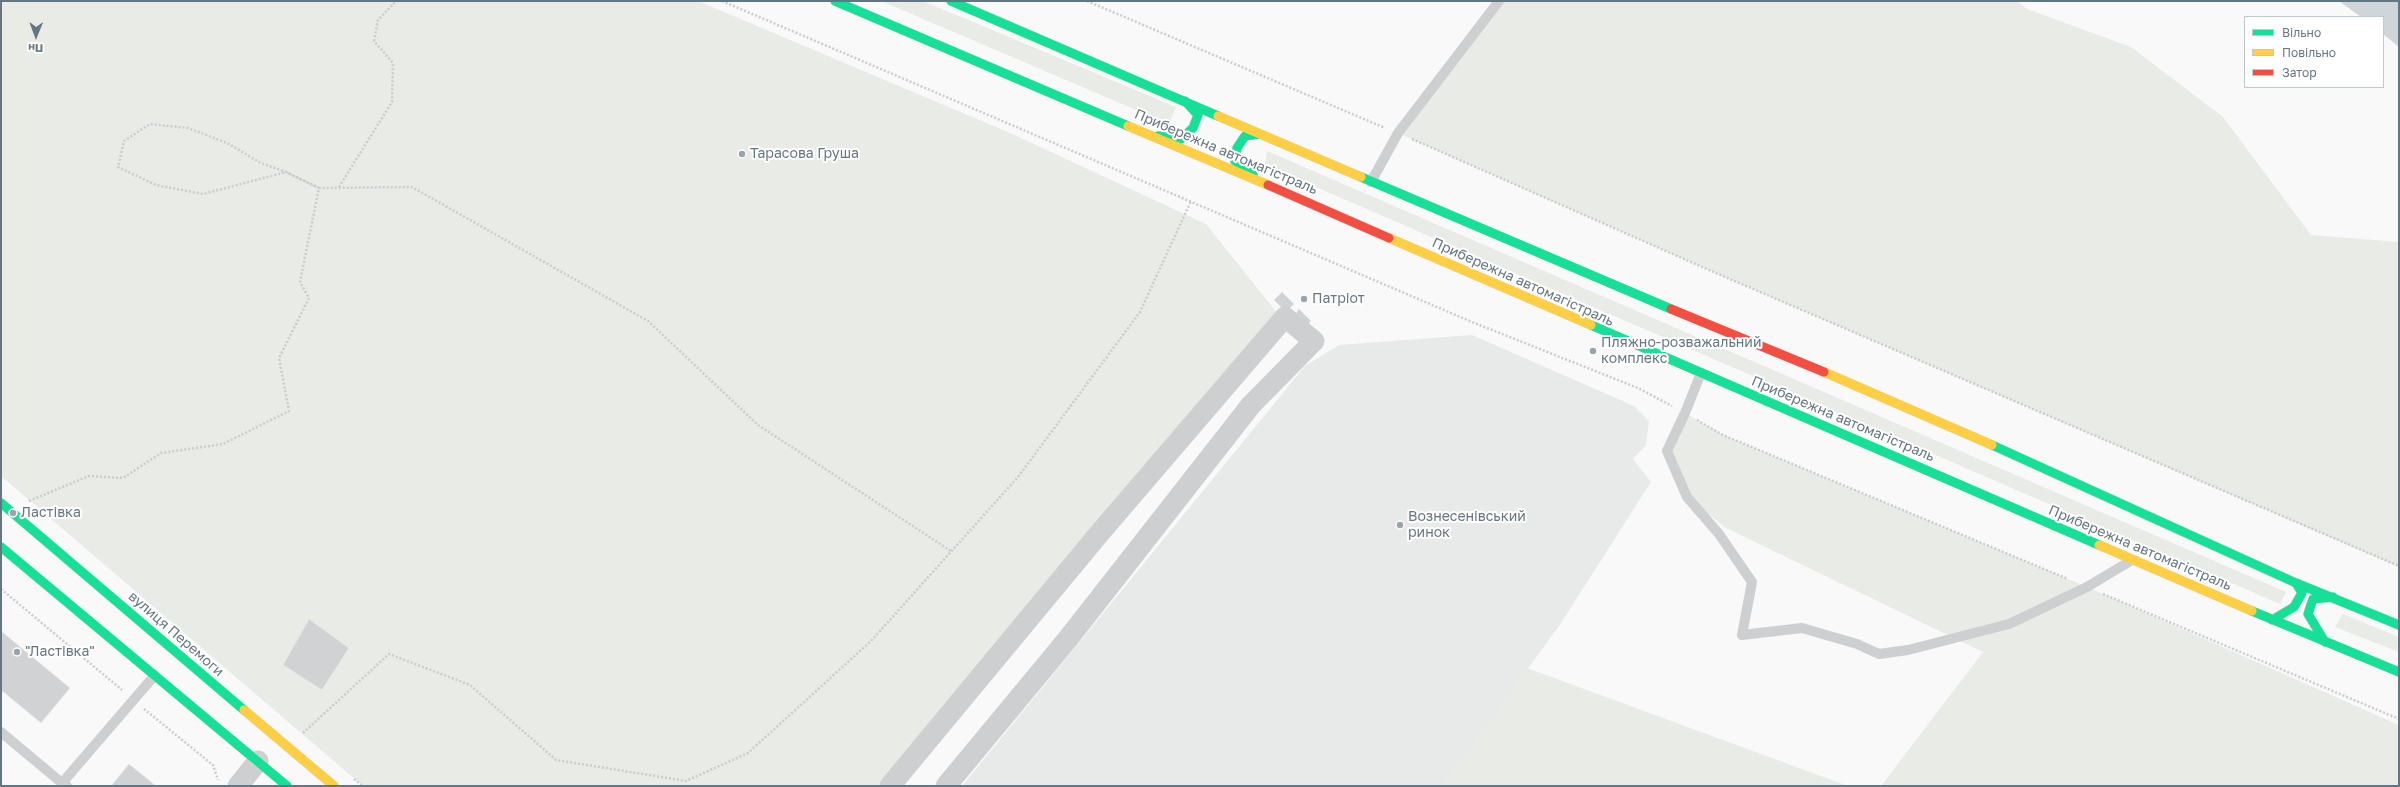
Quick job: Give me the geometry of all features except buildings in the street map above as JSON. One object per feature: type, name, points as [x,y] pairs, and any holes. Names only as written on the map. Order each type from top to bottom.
[{"type":"main road","name":"Прибережна автомагістраль","points":[[835,1],[1265,184],[2272,620],[2399,672]]},
{"type":"main road","points":[[951,1],[1654,303],[1696,318],[1942,422],[2296,582],[2333,596],[2399,625]]},
{"type":"main road","points":[[1151,135],[1181,139],[1193,128],[1198,115],[1185,101]]},
{"type":"main road","points":[[1259,134],[1246,136],[1237,148],[1235,162],[1265,184]]},
{"type":"main road","name":"вулиця Перемоги","points":[[1,503],[334,786]]},
{"type":"main road","points":[[1,547],[224,733],[255,753],[287,786]]},
{"type":"main road","points":[[2272,620],[2294,606],[2302,593],[2296,582]]},
{"type":"main road","points":[[2325,642],[2308,614],[2313,599],[2333,596]]},
{"type":"main road","points":[[243,709],[245,724]]},
{"type":"main road","points":[[224,733],[235,731]]},
{"type":"main road","points":[[260,735],[279,739]]},
{"type":"street","points":[[890,786],[1098,535],[1285,317],[1314,341],[1251,405],[1081,622],[946,786]]},
{"type":"street","points":[[238,786],[255,753]]},
{"type":"lane","points":[[1371,182],[1398,133],[1499,1]]},
{"type":"lane","points":[[1701,373],[1685,414],[1667,450],[1687,497],[1719,534],[1752,582],[1742,634],[1802,628],[1857,644],[1879,654],[1893,652],[2010,624],[2087,587],[2133,560]]},
{"type":"lane","points":[[1,732],[65,784],[155,675]]},
{"type":"path","points":[[339,188],[392,102],[393,63],[374,41],[378,20],[396,1]]},
{"type":"path","points":[[722,1],[1472,322],[1638,388],[1723,435],[2399,719]]},
{"type":"path","points":[[1087,1],[1398,133],[1718,274],[2399,566]]},
{"type":"path","points":[[286,172],[203,194],[156,185],[118,167],[124,141],[150,124],[188,128],[227,143],[261,163],[286,172],[318,188],[412,187],[648,321],[758,425],[952,551]]},
{"type":"path","points":[[29,501],[89,476],[123,478],[161,453],[223,444],[290,411],[279,358],[309,298],[300,282],[318,188]]},
{"type":"path","points":[[302,735],[389,654],[470,685],[556,760],[686,781],[748,753],[871,641],[1018,477],[1140,312],[1191,201]]},
{"type":"path","points":[[1,589],[33,617]]},
{"type":"shaded area","points":[[1,1],[698,1],[1010,133],[1206,224],[1278,314],[881,786],[363,786],[1,476]]},
{"type":"shaded area","points":[[881,1],[923,1],[1176,107],[1169,124]]},
{"type":"shaded area","points":[[1499,1],[2017,1],[2027,9],[2131,47],[2223,117],[2311,235],[2399,242],[2399,567],[1718,274],[1398,133]]},
{"type":"shaded area","points":[[2339,1],[2399,1],[2399,47],[2384,35],[2384,16],[2360,16]]},
{"type":"shaded area","points":[[1267,151],[2286,592],[2280,604],[1265,165]]},
{"type":"shaded area","name":"Вознесенівський ринок","points":[[1472,335],[1634,406],[1649,421],[1646,445],[1633,459],[1651,482],[1561,623],[1443,786],[962,786],[1305,366],[1339,345]]},
{"type":"shaded area","points":[[1685,413],[1723,435],[2087,587],[2399,725],[2399,786],[1881,786],[1983,652],[1726,528],[1687,497],[1667,451]]},
{"type":"shaded area","points":[[2343,614],[2399,637],[2399,652],[2335,627]]},
{"type":"shaded area","points":[[1527,668],[1848,786],[1443,786]]},
{"type":"traffic: fast","points":[[835,1],[1128,126]]},
{"type":"traffic: fast","points":[[951,1],[1218,116]]},
{"type":"traffic: fast","points":[[1158,136],[1181,139],[1193,128],[1198,115],[1185,101]]},
{"type":"traffic: fast","points":[[1253,175],[1235,161],[1237,148],[1245,136],[1259,134]]},
{"type":"traffic: fast","points":[[1361,177],[1671,309]]},
{"type":"traffic: fast","points":[[1591,325],[2099,545]]},
{"type":"traffic: fast","points":[[1992,445],[2296,583],[2399,625]]},
{"type":"traffic: fast","points":[[1,503],[244,710]]},
{"type":"traffic: fast","points":[[1,547],[287,786]]},
{"type":"traffic: fast","points":[[2272,620],[2294,607],[2302,593],[2296,583]]},
{"type":"traffic: fast","points":[[2325,642],[2308,614],[2313,599],[2333,597]]},
{"type":"traffic: fast","points":[[2252,611],[2399,672]]},
{"type":"traffic: slow","points":[[1218,116],[1361,177]]},
{"type":"traffic: slow","points":[[1128,126],[1268,185]]},
{"type":"traffic: slow","points":[[1389,238],[1591,325]]},
{"type":"traffic: slow","points":[[1824,372],[1992,445]]},
{"type":"traffic: slow","points":[[2099,545],[2252,611]]},
{"type":"traffic: slow","points":[[244,710],[334,786]]},
{"type":"traffic: jam","points":[[1268,185],[1389,238]]},
{"type":"traffic: jam","points":[[1671,309],[1824,372]]},
{"type":"place","name":"Тарасова Груша","points":[[742,154]]},
{"type":"place","name":"Патріот","points":[[1304,299]]},
{"type":"place","name":"Пляжно-розважальний комплекс","points":[[1593,351]]},
{"type":"place","name":"Ластівка","points":[[13,513]]},
{"type":"place","name":"Вознесенівський ринок","points":[[1400,525]]},
{"type":"place","name":"\"Ластівка\"","points":[[17,652]]}]
